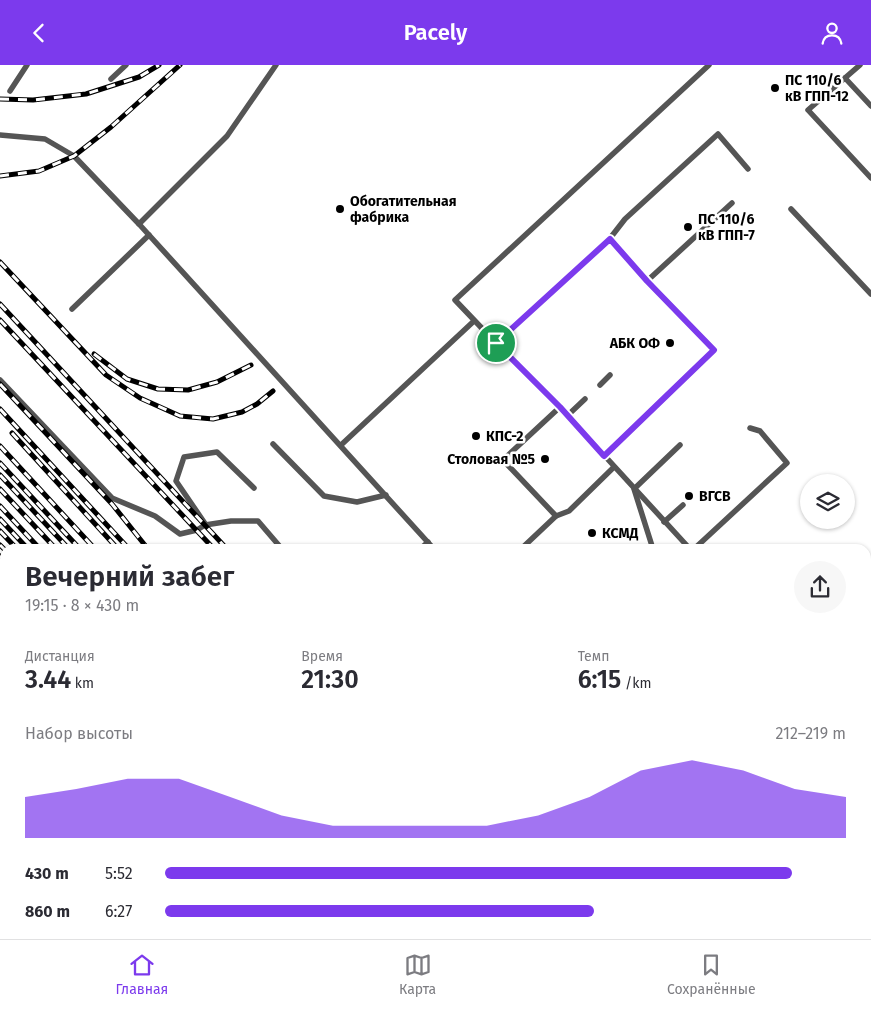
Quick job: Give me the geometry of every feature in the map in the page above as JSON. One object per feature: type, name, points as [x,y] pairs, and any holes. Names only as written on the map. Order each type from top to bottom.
[{"type":"lane","points":[[10,91],[27,65]]},
{"type":"lane","points":[[111,79],[126,65]]},
{"type":"lane","points":[[139,223],[227,136],[276,65]]},
{"type":"lane","points":[[685,544],[560,407],[474,321],[456,300],[709,65]]},
{"type":"lane","points":[[860,65],[808,110],[871,178]]},
{"type":"lane","points":[[845,78],[871,106]]},
{"type":"lane","points":[[1,134],[45,139],[74,156],[139,223],[341,445],[428,542],[426,544]]},
{"type":"lane","points":[[496,343],[610,239],[624,219],[718,134],[748,169]]},
{"type":"lane","points":[[647,281],[732,203]]},
{"type":"lane","points":[[791,209],[871,294]]},
{"type":"lane","points":[[72,309],[149,235]]},
{"type":"lane","points":[[604,456],[714,350],[647,281],[610,239]]},
{"type":"lane","points":[[341,445],[474,321]]},
{"type":"lane","points":[[600,385],[610,375]]},
{"type":"lane","points":[[0,380],[112,499],[155,516],[180,534],[197,530],[206,525],[232,521],[258,521],[278,544]]},
{"type":"lane","points":[[567,416],[585,399]]},
{"type":"lane","points":[[556,516],[503,460],[560,407]]},
{"type":"lane","points":[[699,544],[787,463],[760,431],[750,428]]},
{"type":"lane","points":[[273,444],[324,496],[356,502],[386,495]]},
{"type":"lane","points":[[634,489],[680,445]]},
{"type":"lane","points":[[206,525],[176,481],[184,457],[217,452],[254,488]]},
{"type":"lane","points":[[526,544],[556,516],[569,511],[614,467]]},
{"type":"lane","points":[[634,489],[651,544]]},
{"type":"lane","points":[[664,522],[683,505]]},
{"type":"railway","points":[[0,99],[33,100],[86,94],[139,77],[159,65]]},
{"type":"railway","points":[[0,176],[39,171],[74,156],[111,127],[180,65]]},
{"type":"railway","points":[[0,262],[106,375],[140,398],[180,416],[213,419],[242,412],[257,404],[273,391]]},
{"type":"railway","points":[[0,304],[222,544]]},
{"type":"railway","points":[[0,320],[209,544]]},
{"type":"railway","points":[[94,354],[127,379],[158,389],[188,390],[217,382],[251,365]]},
{"type":"railway","points":[[0,384],[112,504],[144,544]]},
{"type":"railway","points":[[0,409],[124,544]]},
{"type":"railway","points":[[12,433],[113,544]]},
{"type":"railway","points":[[0,446],[90,544]]},
{"type":"railway","points":[[0,463],[75,544]]},
{"type":"railway","points":[[0,475],[64,544]]},
{"type":"railway","points":[[0,489],[51,544]]},
{"type":"railway","points":[[0,506],[35,544]]},
{"type":"railway","points":[[0,519],[23,544]]},
{"type":"railway","points":[[0,531],[12,544]]},
{"type":"place","name":"ПС 110/6 кВ ГПП-12","points":[[775,88]]},
{"type":"place","name":"Обогатительная фабрика","points":[[340,209]]},
{"type":"place","name":"ПС 110/6 кВ ГПП-7","points":[[688,227]]},
{"type":"place","name":"АБК ОФ","points":[[670,343]]},
{"type":"place","name":"КПС-2","points":[[476,436]]},
{"type":"place","name":"Столовая №5","points":[[545,459]]},
{"type":"place","name":"ВГСВ","points":[[689,496]]},
{"type":"place","name":"КСМД","points":[[592,533]]},
{"type":"route","points":[[610,239],[647,281],[714,350],[604,456],[560,407],[496,343],[610,239]]}]
